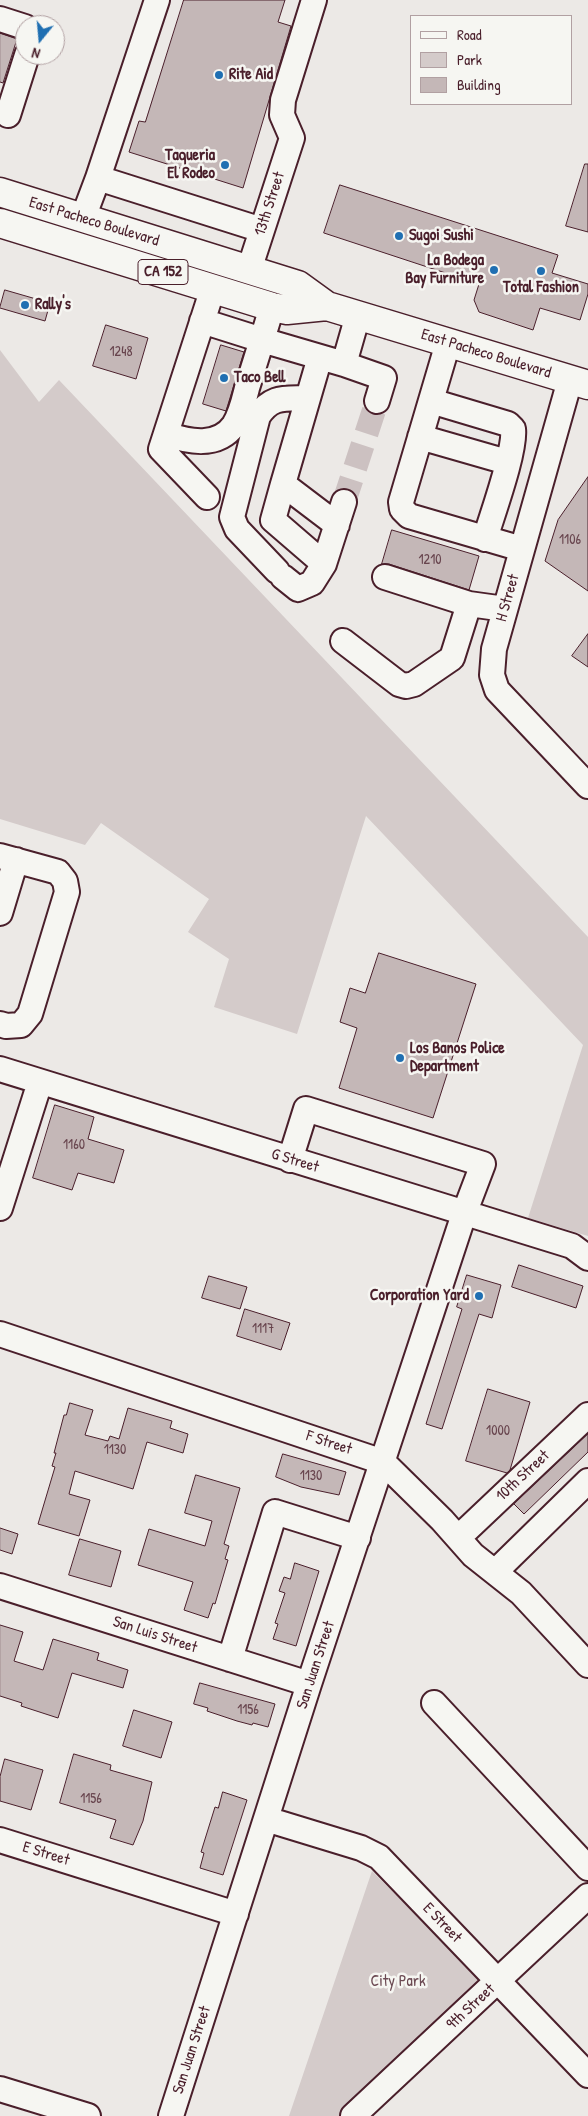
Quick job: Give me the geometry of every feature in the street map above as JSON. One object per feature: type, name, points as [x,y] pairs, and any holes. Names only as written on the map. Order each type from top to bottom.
[{"type":"highway","name":"East Pacheco Boulevard","points":[[0,192],[298,286],[327,306],[579,383]]},
{"type":"highway","name":"East Pacheco Boulevard","points":[[0,223],[272,307],[287,310],[327,306]]},
{"type":"highway","points":[[128,262],[157,260],[220,276],[236,277],[250,270]]},
{"type":"street","points":[[83,218],[157,0]]},
{"type":"street","name":"13th Street","points":[[250,270],[292,138],[282,115],[283,100],[314,0]]},
{"type":"street","points":[[0,19],[15,24]]},
{"type":"street","points":[[8,115],[24,65]]},
{"type":"street","points":[[98,178],[262,230]]},
{"type":"street","points":[[208,497],[162,449],[213,288]]},
{"type":"street","points":[[166,434],[192,442],[205,442],[221,436],[233,426],[240,414],[272,307]]},
{"type":"street","points":[[344,364],[358,315]]},
{"type":"street","points":[[202,321],[384,378],[377,401]]},
{"type":"street","points":[[448,343],[401,502],[402,509],[409,516],[522,549]]},
{"type":"street","points":[[320,357],[273,520],[324,564]]},
{"type":"street","name":"H Street","points":[[579,383],[543,477],[494,649],[492,675],[497,690],[588,786]]},
{"type":"street","points":[[308,398],[282,399],[266,404],[258,416],[232,517],[237,529],[280,574],[298,589],[312,583],[324,564],[344,502]]},
{"type":"street","points":[[431,401],[508,424],[513,429],[514,435],[507,464],[485,539]]},
{"type":"street","points":[[420,437],[543,477]]},
{"type":"street","points":[[283,484],[337,525]]},
{"type":"street","points":[[385,577],[469,604],[506,609]]},
{"type":"street","points":[[343,641],[399,684],[406,686],[414,684],[452,658],[469,604]]},
{"type":"street","points":[[0,913],[8,858],[58,872],[65,880],[67,892],[30,1014],[21,1025],[6,1026],[0,1024]]},
{"type":"street","name":"G Street","points":[[0,1069],[572,1246],[588,1258]]},
{"type":"street","points":[[0,1208],[40,1082]]},
{"type":"street","name":"San Juan Street","points":[[171,2116],[464,1214],[483,1164],[306,1109],[290,1160]]},
{"type":"street","name":"F Street","points":[[0,1334],[383,1462],[473,1555],[520,1593],[588,1664]]},
{"type":"street","name":"10th Street","points":[[458,1538],[588,1415]]},
{"type":"street","points":[[494,1572],[588,1481]]},
{"type":"street","points":[[230,1659],[275,1512],[358,1538]]},
{"type":"street","name":"San Luis Street","points":[[0,1586],[310,1684]]},
{"type":"street","points":[[434,1703],[588,1868]]},
{"type":"street","name":"E Street","points":[[266,1819],[361,1848],[379,1857],[588,2075]]},
{"type":"street","name":"E Street","points":[[0,1840],[236,1914]]},
{"type":"street","name":"9th Street","points":[[353,2116],[588,1896]]},
{"type":"street","points":[[0,2089],[88,2116]]},
{"type":"green space","points":[[0,350],[39,402],[59,380],[588,937],[588,1236],[528,1218],[583,1045],[366,816],[297,1034],[214,1007],[229,959],[188,932],[209,899],[101,823],[85,845],[0,819]]},
{"type":"green space","name":"City Park","points":[[372,1871],[484,1983],[341,2116],[289,2116]]},
{"type":"building","name":"Rite Aid","points":[[184,0],[285,0],[278,22],[291,26],[243,188],[129,152],[139,121],[145,122]]},
{"type":"building","points":[[0,33],[15,38],[15,45],[3,83],[0,82]]},
{"type":"building","points":[[585,164],[588,164],[588,232],[566,226]]},
{"type":"building","name":"La Bodega Bay Furniture","points":[[340,185],[558,255],[552,273],[588,284],[588,294],[580,320],[540,308],[533,330],[479,312],[474,300],[479,284],[324,233]]},
{"type":"building","name":"Rally's","points":[[5,290],[50,303],[45,321],[0,308]]},
{"type":"building","points":[[106,325],[148,338],[136,379],[93,366]]},
{"type":"building","name":"Taco Bell","points":[[221,345],[244,352],[226,411],[203,404]]},
{"type":"building","points":[[588,477],[588,591],[545,561],[558,520]]},
{"type":"building","points":[[392,530],[479,556],[469,590],[389,564],[382,564]]},
{"type":"building","points":[[588,634],[588,667],[572,656]]},
{"type":"building","name":"Los Banos Police Department","points":[[379,953],[476,984],[433,1118],[339,1088],[357,1028],[340,1022],[350,988],[365,993]]},
{"type":"building","points":[[55,1105],[94,1117],[88,1139],[124,1150],[114,1183],[78,1173],[72,1190],[33,1178]]},
{"type":"building","points":[[519,1265],[583,1286],[576,1308],[512,1287]]},
{"type":"building","points":[[467,1275],[501,1285],[492,1318],[479,1314],[442,1429],[426,1424],[462,1309],[457,1307]]},
{"type":"building","points":[[209,1276],[247,1287],[240,1309],[202,1298]]},
{"type":"building","points":[[245,1309],[290,1323],[281,1350],[237,1336]]},
{"type":"building","points":[[488,1389],[530,1402],[510,1470],[507,1473],[466,1461]]},
{"type":"building","points":[[70,1403],[93,1410],[85,1435],[108,1441],[110,1436],[119,1439],[128,1408],[172,1421],[170,1428],[188,1434],[183,1453],[147,1442],[133,1489],[75,1471],[69,1494],[90,1500],[79,1536],[38,1524],[55,1467],[52,1466],[56,1453],[54,1453],[64,1415],[66,1415]]},
{"type":"building","points":[[588,1434],[588,1452],[524,1514],[514,1504]]},
{"type":"building","points":[[283,1454],[346,1472],[339,1495],[301,1487],[276,1477]]},
{"type":"building","points":[[196,1475],[240,1488],[224,1544],[229,1546],[225,1559],[228,1560],[215,1604],[213,1603],[208,1618],[184,1610],[193,1582],[138,1565],[149,1529],[205,1546],[212,1521],[185,1513]]},
{"type":"building","points":[[0,1528],[18,1534],[12,1554],[0,1550]]},
{"type":"building","points":[[80,1539],[121,1551],[111,1587],[69,1575]]},
{"type":"building","points":[[295,1563],[319,1571],[296,1646],[273,1639],[278,1624],[275,1623],[285,1593],[279,1591],[284,1577],[290,1579]]},
{"type":"building","points":[[0,1625],[23,1632],[14,1661],[43,1670],[53,1639],[99,1653],[97,1660],[128,1670],[123,1688],[72,1673],[58,1718],[21,1706],[22,1703],[0,1696]]},
{"type":"building","points":[[200,1683],[275,1704],[268,1727],[237,1721],[207,1711],[208,1708],[194,1704]]},
{"type":"building","points":[[134,1710],[172,1722],[161,1758],[123,1746]]},
{"type":"building","points":[[74,1754],[111,1765],[110,1770],[152,1782],[143,1821],[133,1845],[110,1838],[116,1820],[60,1803]]},
{"type":"building","points":[[5,1759],[43,1770],[31,1810],[0,1801],[0,1777]]},
{"type":"building","points":[[223,1792],[247,1800],[223,1875],[200,1868],[204,1853],[201,1852],[215,1807],[218,1808]]},
{"type":"tunnel","points":[[344,502],[377,401]]},
{"type":"place","name":"Rite Aid","points":[[219,75]]},
{"type":"place","name":"Taqueria El Rodeo","points":[[225,165]]},
{"type":"place","name":"Sugoi Sushi","points":[[399,236]]},
{"type":"place","name":"La Bodega Bay Furniture","points":[[494,270]]},
{"type":"place","name":"Total Fashion","points":[[541,271]]},
{"type":"place","name":"Rally's","points":[[25,305]]},
{"type":"place","name":"Taco Bell","points":[[224,378]]},
{"type":"place","name":"Los Banos Police Department","points":[[400,1058]]},
{"type":"place","name":"Corporation Yard","points":[[479,1296]]}]
